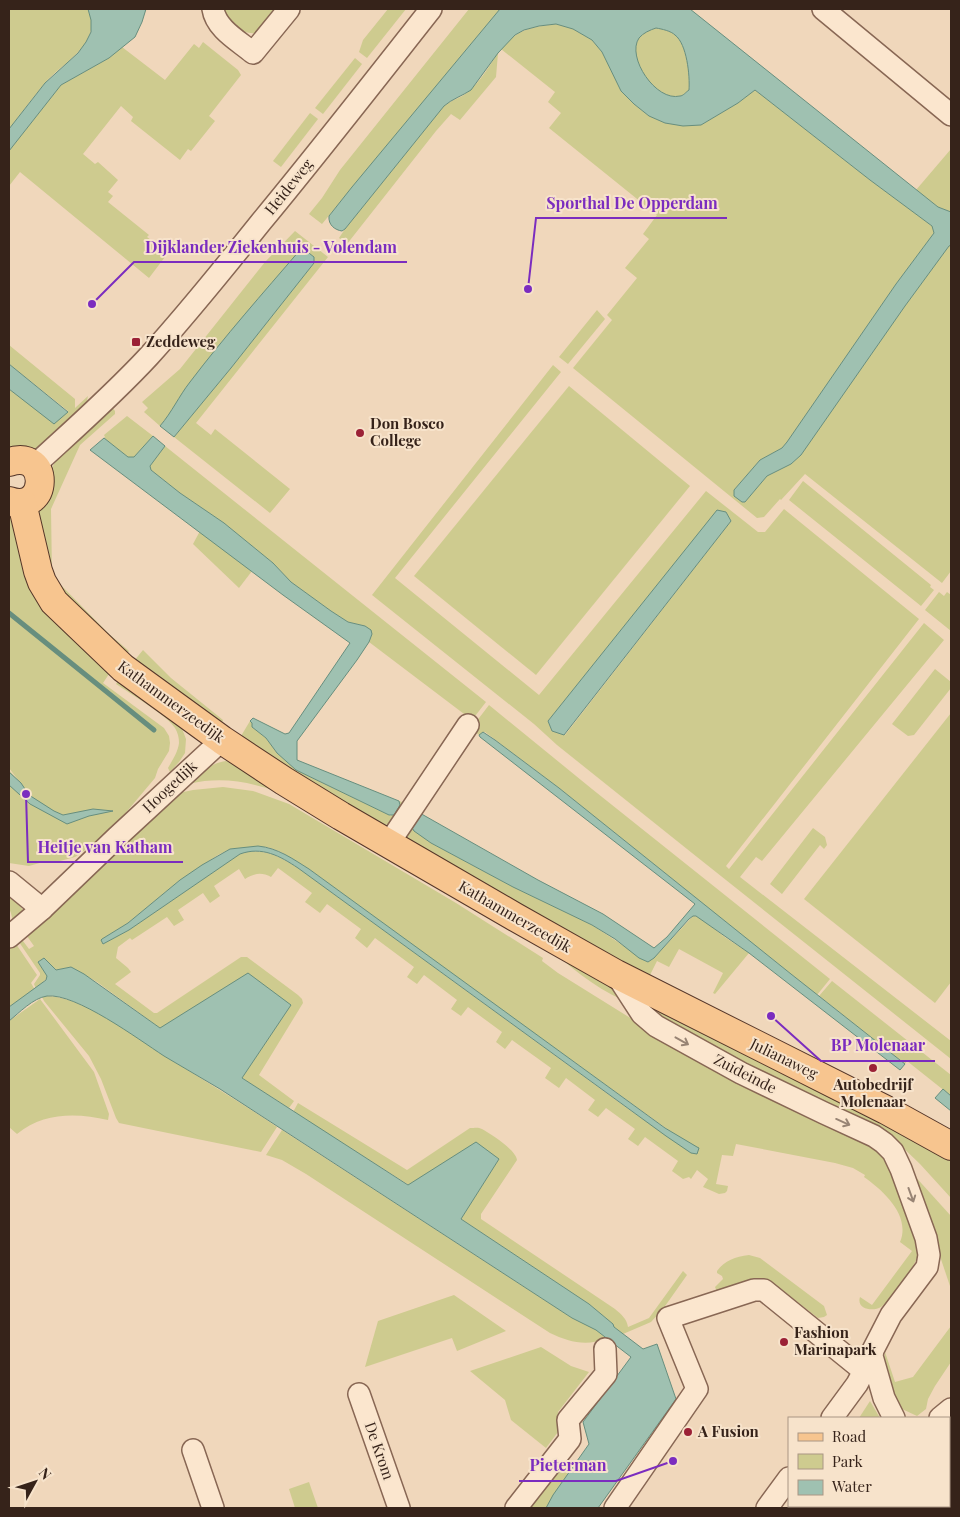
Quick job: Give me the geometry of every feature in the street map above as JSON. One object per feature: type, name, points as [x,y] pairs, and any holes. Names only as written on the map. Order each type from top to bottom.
[{"type":"main road","points":[[15,502],[31,499],[38,492],[40,483],[40,476],[21,464]]},
{"type":"main road","name":"Kathammerzeedijk","points":[[15,502],[44,587],[54,602],[123,668],[222,740],[284,781],[515,918],[616,974]]},
{"type":"main road","name":"Julianaweg","points":[[616,974],[886,1110],[951,1146]]},
{"type":"street","points":[[213,9],[220,26],[253,53],[289,9]]},
{"type":"street","name":"Heideweg","points":[[21,464],[92,413],[155,348],[228,264],[432,9]]},
{"type":"street","points":[[823,9],[951,114]]},
{"type":"street","points":[[389,843],[468,725]]},
{"type":"street","name":"Hoogedijk","points":[[9,937],[42,909],[222,740]]},
{"type":"street","points":[[9,882],[42,909]]},
{"type":"street","name":"Zuideinde","points":[[616,974],[642,1014],[656,1026],[740,1072],[874,1136],[884,1142],[893,1152],[902,1169],[926,1238],[929,1255],[927,1268],[891,1315],[875,1344],[868,1363]]},
{"type":"street","points":[[615,1508],[697,1389],[668,1318],[754,1290],[764,1290],[868,1363],[894,1417]]},
{"type":"street","points":[[516,1508],[570,1439],[568,1420],[606,1374],[605,1350]]},
{"type":"street","points":[[833,1417],[857,1384],[868,1363]]},
{"type":"street","name":"De Krom","points":[[359,1394],[399,1508]]},
{"type":"street","points":[[941,1417],[951,1409]]},
{"type":"street","points":[[193,1450],[213,1508]]},
{"type":"street","points":[[767,1508],[788,1479]]},
{"type":"green space","points":[[9,9],[88,9],[91,32],[79,51],[45,83],[9,129]]},
{"type":"green space","points":[[221,9],[278,9],[256,33],[251,33],[233,25],[222,15]]},
{"type":"green space","points":[[388,9],[406,9],[367,58],[359,52],[363,40]]},
{"type":"green space","points":[[469,9],[500,9],[322,224],[309,214],[340,170]]},
{"type":"green space","points":[[556,24],[573,29],[592,40],[602,52],[621,91],[649,116],[665,123],[701,125],[738,103],[755,90],[932,226],[934,233],[896,284],[787,442],[782,448],[760,460],[734,490],[745,502],[767,476],[791,464],[801,455],[905,306],[951,245],[951,571],[942,583],[805,474],[764,517],[757,518],[573,368],[612,320],[607,315],[637,278],[625,268],[649,239],[643,234],[657,215],[549,128],[561,113],[548,102],[555,92],[501,49],[519,33],[540,26]]},
{"type":"green space","points":[[656,28],[666,30],[679,39],[685,53],[689,90],[681,96],[671,96],[662,92],[653,85],[640,66],[636,46],[639,38]]},
{"type":"green space","points":[[203,42],[238,70],[241,75],[209,116],[215,121],[191,151],[188,149],[180,160],[131,121],[133,117],[121,106],[83,154],[95,164],[98,162],[118,180],[108,192],[113,196],[108,202],[168,253],[149,278],[20,172],[9,186],[9,151],[61,85],[109,58],[122,47],[165,80],[194,44],[199,48]]},
{"type":"green space","points":[[498,53],[496,77],[460,120],[451,114],[347,244],[339,238],[444,106],[472,88]]},
{"type":"green space","points":[[355,58],[362,64],[323,114],[315,108]]},
{"type":"green space","points":[[310,113],[318,119],[281,167],[273,161]]},
{"type":"green space","points":[[951,149],[951,212],[938,207],[916,190]]},
{"type":"green space","points":[[295,231],[328,257],[196,423],[211,435],[215,429],[290,489],[270,513],[174,437],[314,263],[314,257],[305,250],[224,339],[189,384],[171,413],[160,426],[144,412],[148,408],[142,402],[180,369],[265,262]]},
{"type":"green space","points":[[597,310],[605,319],[568,364],[559,357]]},
{"type":"green space","points":[[9,345],[75,399],[75,408],[88,396],[86,405],[42,447],[9,451],[9,389],[54,423],[68,411],[9,364]]},
{"type":"green space","points":[[553,365],[561,372],[395,578],[539,695],[706,491],[758,532],[765,532],[784,509],[919,619],[726,866],[729,869],[924,623],[944,640],[762,861],[756,857],[740,877],[951,1041],[951,1059],[557,745],[534,724],[372,595]],"holes":[[[717,511],[726,512],[731,521],[565,735],[552,731],[548,721]]]},
{"type":"green space","points":[[569,386],[690,486],[536,675],[414,576]]},
{"type":"green space","points":[[111,406],[115,414],[80,445],[51,509],[52,575],[109,634],[129,651],[126,655],[53,584],[38,517],[39,507],[50,472],[57,458]]},
{"type":"green space","points":[[127,416],[153,436],[134,457],[128,457],[104,438],[104,435]]},
{"type":"green space","points":[[165,446],[486,702],[472,720],[369,642],[372,634],[365,626],[348,622],[291,582],[273,563],[224,523],[180,493],[151,470],[150,466]]},
{"type":"green space","points":[[803,481],[931,585],[930,587],[934,590],[921,606],[789,500]]},
{"type":"green space","points":[[9,514],[12,516],[86,651],[109,674],[103,683],[164,728],[169,736],[170,743],[169,751],[155,778],[118,822],[97,842],[75,857],[29,866],[9,863],[9,770],[21,784],[9,768]]},
{"type":"green space","points":[[200,531],[252,571],[239,588],[193,544]]},
{"type":"green space","points":[[939,592],[944,596],[947,592],[951,595],[951,631],[925,610]]},
{"type":"green space","points":[[143,650],[171,678],[223,720],[221,725],[134,661]]},
{"type":"green space","points":[[935,669],[951,682],[951,688],[914,735],[908,736],[892,724]]},
{"type":"green space","points":[[118,681],[181,726],[186,739],[185,753],[170,772],[168,768],[179,743],[175,728],[157,711],[116,684]]},
{"type":"green space","points":[[489,705],[830,979],[817,995],[559,788],[485,732],[479,735],[474,731],[476,722]]},
{"type":"green space","points":[[951,713],[951,982],[935,1003],[804,899]]},
{"type":"green space","points":[[250,721],[253,723],[252,727],[266,738],[277,753],[296,770],[391,816],[400,803],[399,801],[408,804],[393,824],[369,823],[241,736]]},
{"type":"green space","points":[[226,761],[237,764],[290,795],[240,782],[215,780],[189,784],[210,766]]},
{"type":"green space","points":[[223,787],[253,791],[289,804],[456,903],[543,958],[542,961],[558,973],[640,1024],[867,1139],[884,1153],[891,1162],[919,1250],[915,1263],[904,1280],[881,1307],[870,1309],[860,1304],[860,1297],[872,1305],[912,1251],[900,1242],[902,1223],[894,1205],[880,1189],[864,1177],[865,1175],[853,1168],[835,1163],[736,1144],[733,1156],[722,1155],[716,1184],[728,1186],[725,1193],[719,1194],[703,1187],[708,1179],[697,1170],[691,1179],[689,1177],[683,1179],[672,1171],[678,1161],[645,1137],[638,1146],[628,1139],[635,1129],[606,1108],[598,1117],[588,1110],[595,1100],[566,1078],[559,1088],[545,1078],[551,1068],[512,1040],[505,1049],[496,1042],[502,1032],[468,1007],[461,1016],[451,1009],[457,1000],[424,975],[417,984],[407,977],[414,967],[375,938],[367,948],[355,938],[361,929],[327,904],[320,913],[305,902],[312,893],[278,868],[271,877],[258,874],[245,879],[239,869],[214,886],[220,896],[210,903],[203,893],[178,910],[184,920],[174,926],[167,917],[132,940],[130,938],[118,947],[116,958],[131,972],[115,984],[154,1013],[157,1013],[241,957],[247,957],[302,999],[303,1003],[259,1075],[294,1101],[289,1108],[242,1078],[291,1005],[160,1028],[97,982],[71,967],[56,970],[44,959],[38,962],[47,978],[36,989],[34,984],[40,973],[19,942],[20,937],[29,949],[34,946],[24,932],[174,794]],"holes":[[[267,847],[281,852],[309,869],[674,1134],[694,1154],[631,1111],[298,868],[270,854],[256,851],[240,854],[129,930],[103,944],[102,939],[128,923],[180,880],[218,855],[230,849]]]},
{"type":"green space","points":[[417,811],[412,828],[431,843],[513,887],[592,925],[648,962],[693,916],[699,917],[749,953],[715,994],[713,993],[723,973],[679,949],[669,967],[657,961],[650,975],[642,978],[408,843],[404,835]]},
{"type":"green space","points":[[813,828],[825,837],[827,845],[824,849],[820,845],[782,894],[770,884]]},
{"type":"green space","points":[[9,892],[23,910],[22,914],[14,922],[9,909]]},
{"type":"green space","points":[[16,944],[37,975],[31,983],[35,990],[9,1007],[9,945]]},
{"type":"green space","points":[[544,944],[617,986],[623,1000],[591,982]]},
{"type":"green space","points":[[832,981],[951,1075],[951,1096],[907,1061],[905,1064],[819,996]]},
{"type":"green space","points":[[42,997],[62,998],[93,1010],[277,1127],[261,1152],[119,1123],[101,1079],[89,1056],[44,1001]]},
{"type":"green space","points":[[640,998],[951,1158],[951,1198],[896,1141],[654,1018]]},
{"type":"green space","points":[[40,999],[94,1072],[109,1114],[108,1120],[85,1116],[61,1116],[38,1122],[17,1134],[9,1127],[9,1021]]},
{"type":"green space","points":[[298,1103],[407,1170],[470,1128],[481,1128],[497,1138],[508,1147],[517,1160],[481,1214],[481,1219],[615,1309],[625,1319],[628,1327],[649,1318],[683,1271],[687,1275],[663,1309],[651,1322],[623,1334],[589,1304],[461,1219],[499,1159],[409,1185],[293,1112]]},
{"type":"green space","points":[[282,1130],[572,1318],[596,1329],[607,1338],[585,1343],[564,1339],[550,1333],[306,1174],[282,1160],[266,1155]]},
{"type":"green space","points":[[912,1173],[951,1216],[951,1289]]},
{"type":"green space","points":[[749,1255],[760,1258],[824,1306],[827,1315],[818,1318],[769,1280],[763,1280],[718,1294],[715,1287],[723,1279],[717,1271],[723,1264],[731,1260]]},
{"type":"green space","points":[[454,1295],[506,1331],[457,1351],[452,1338],[365,1367],[378,1321]]},
{"type":"green space","points":[[951,1326],[951,1362],[928,1399],[926,1409],[917,1416],[902,1409],[897,1404],[883,1368],[885,1352],[895,1382],[913,1377]]},
{"type":"green space","points":[[541,1347],[571,1366],[589,1372],[558,1412],[561,1428],[546,1448],[511,1420],[505,1400],[470,1371]]},
{"type":"green space","points":[[870,1401],[879,1417],[860,1417]]},
{"type":"green space","points":[[951,1426],[951,1508],[860,1508],[950,1507]]},
{"type":"green space","points":[[558,1466],[578,1482],[598,1508],[527,1508]]},
{"type":"green space","points":[[309,1482],[318,1508],[295,1508],[289,1489]]},
{"type":"water","points":[[88,9],[146,9],[135,37],[109,58],[61,85],[9,151],[9,129],[45,83],[78,53],[86,42],[91,32],[91,20]]},
{"type":"water","points":[[500,9],[690,9],[938,207],[951,212],[951,245],[905,306],[801,455],[791,464],[767,476],[745,502],[742,502],[734,496],[734,490],[760,460],[782,448],[787,442],[896,284],[934,233],[932,226],[755,90],[738,103],[701,125],[683,126],[665,123],[649,116],[621,91],[602,52],[592,40],[573,29],[556,24],[524,30],[515,35],[498,53],[471,90],[444,106],[342,231],[331,224],[329,216]],"holes":[[[656,28],[669,31],[675,35],[679,39],[685,53],[689,90],[681,96],[671,96],[662,92],[653,85],[640,66],[636,46],[639,38]]]},
{"type":"water","points":[[300,250],[305,250],[314,257],[314,263],[174,437],[160,426],[186,387],[230,331]]},
{"type":"water","points":[[9,364],[68,412],[54,424],[9,389]]},
{"type":"water","points":[[153,436],[165,446],[150,466],[151,470],[180,493],[224,523],[273,563],[291,582],[348,622],[365,626],[371,630],[372,634],[369,642],[357,660],[297,741],[297,760],[399,801],[400,805],[394,815],[389,815],[296,770],[277,753],[266,738],[252,727],[250,721],[253,718],[285,734],[289,733],[350,643],[90,450],[104,438],[128,457],[134,457]]},
{"type":"water","points":[[717,510],[726,512],[731,521],[564,735],[552,731],[548,721]]},
{"type":"water","points":[[483,732],[559,788],[905,1064],[900,1070],[749,953],[696,916],[689,919],[654,958],[648,962],[639,958],[615,939],[592,925],[513,887],[431,843],[414,831],[411,826],[418,812],[538,880],[603,914],[654,948],[667,937],[695,904],[480,737],[479,735]]},
{"type":"water","points":[[9,772],[21,783],[29,795],[63,815],[93,809],[113,811],[89,816],[67,824],[30,804],[9,785]]},
{"type":"water","points":[[258,846],[279,852],[309,869],[665,1128],[699,1148],[697,1154],[691,1153],[666,1136],[298,868],[270,854],[256,851],[240,854],[129,930],[103,944],[102,939],[128,923],[180,880],[202,865],[230,849]]},
{"type":"water","points":[[44,958],[56,970],[71,967],[84,974],[160,1028],[248,973],[291,1005],[242,1078],[408,1185],[476,1142],[499,1159],[461,1219],[589,1304],[613,1324],[614,1327],[643,1349],[657,1344],[676,1399],[598,1508],[546,1508],[589,1444],[583,1422],[631,1357],[596,1330],[572,1318],[220,1089],[90,1009],[59,997],[47,996],[31,1003],[9,1021],[9,1007],[46,980],[47,976],[38,962]]},
{"type":"water","points":[[943,1089],[951,1096],[951,1111],[935,1098]]},
{"type":"waterway","points":[[9,613],[154,730]]},
{"type":"place","name":"Sporthal De Opperdam","points":[[528,289]]},
{"type":"place","name":"Dijklander Ziekenhuis - Volendam","points":[[92,304]]},
{"type":"place","name":"Zeddeweg","points":[[136,342]]},
{"type":"place","name":"Don Bosco College","points":[[360,433]]},
{"type":"place","name":"Heitje van Katham","points":[[26,794]]},
{"type":"place","name":"BP Molenaar","points":[[771,1016]]},
{"type":"place","name":"Autobedrijf Molenaar","points":[[873,1068]]},
{"type":"place","name":"Fashion Marinapark","points":[[784,1342]]},
{"type":"place","name":"A Fusion","points":[[688,1432]]},
{"type":"place","name":"Pieterman","points":[[673,1461]]}]
